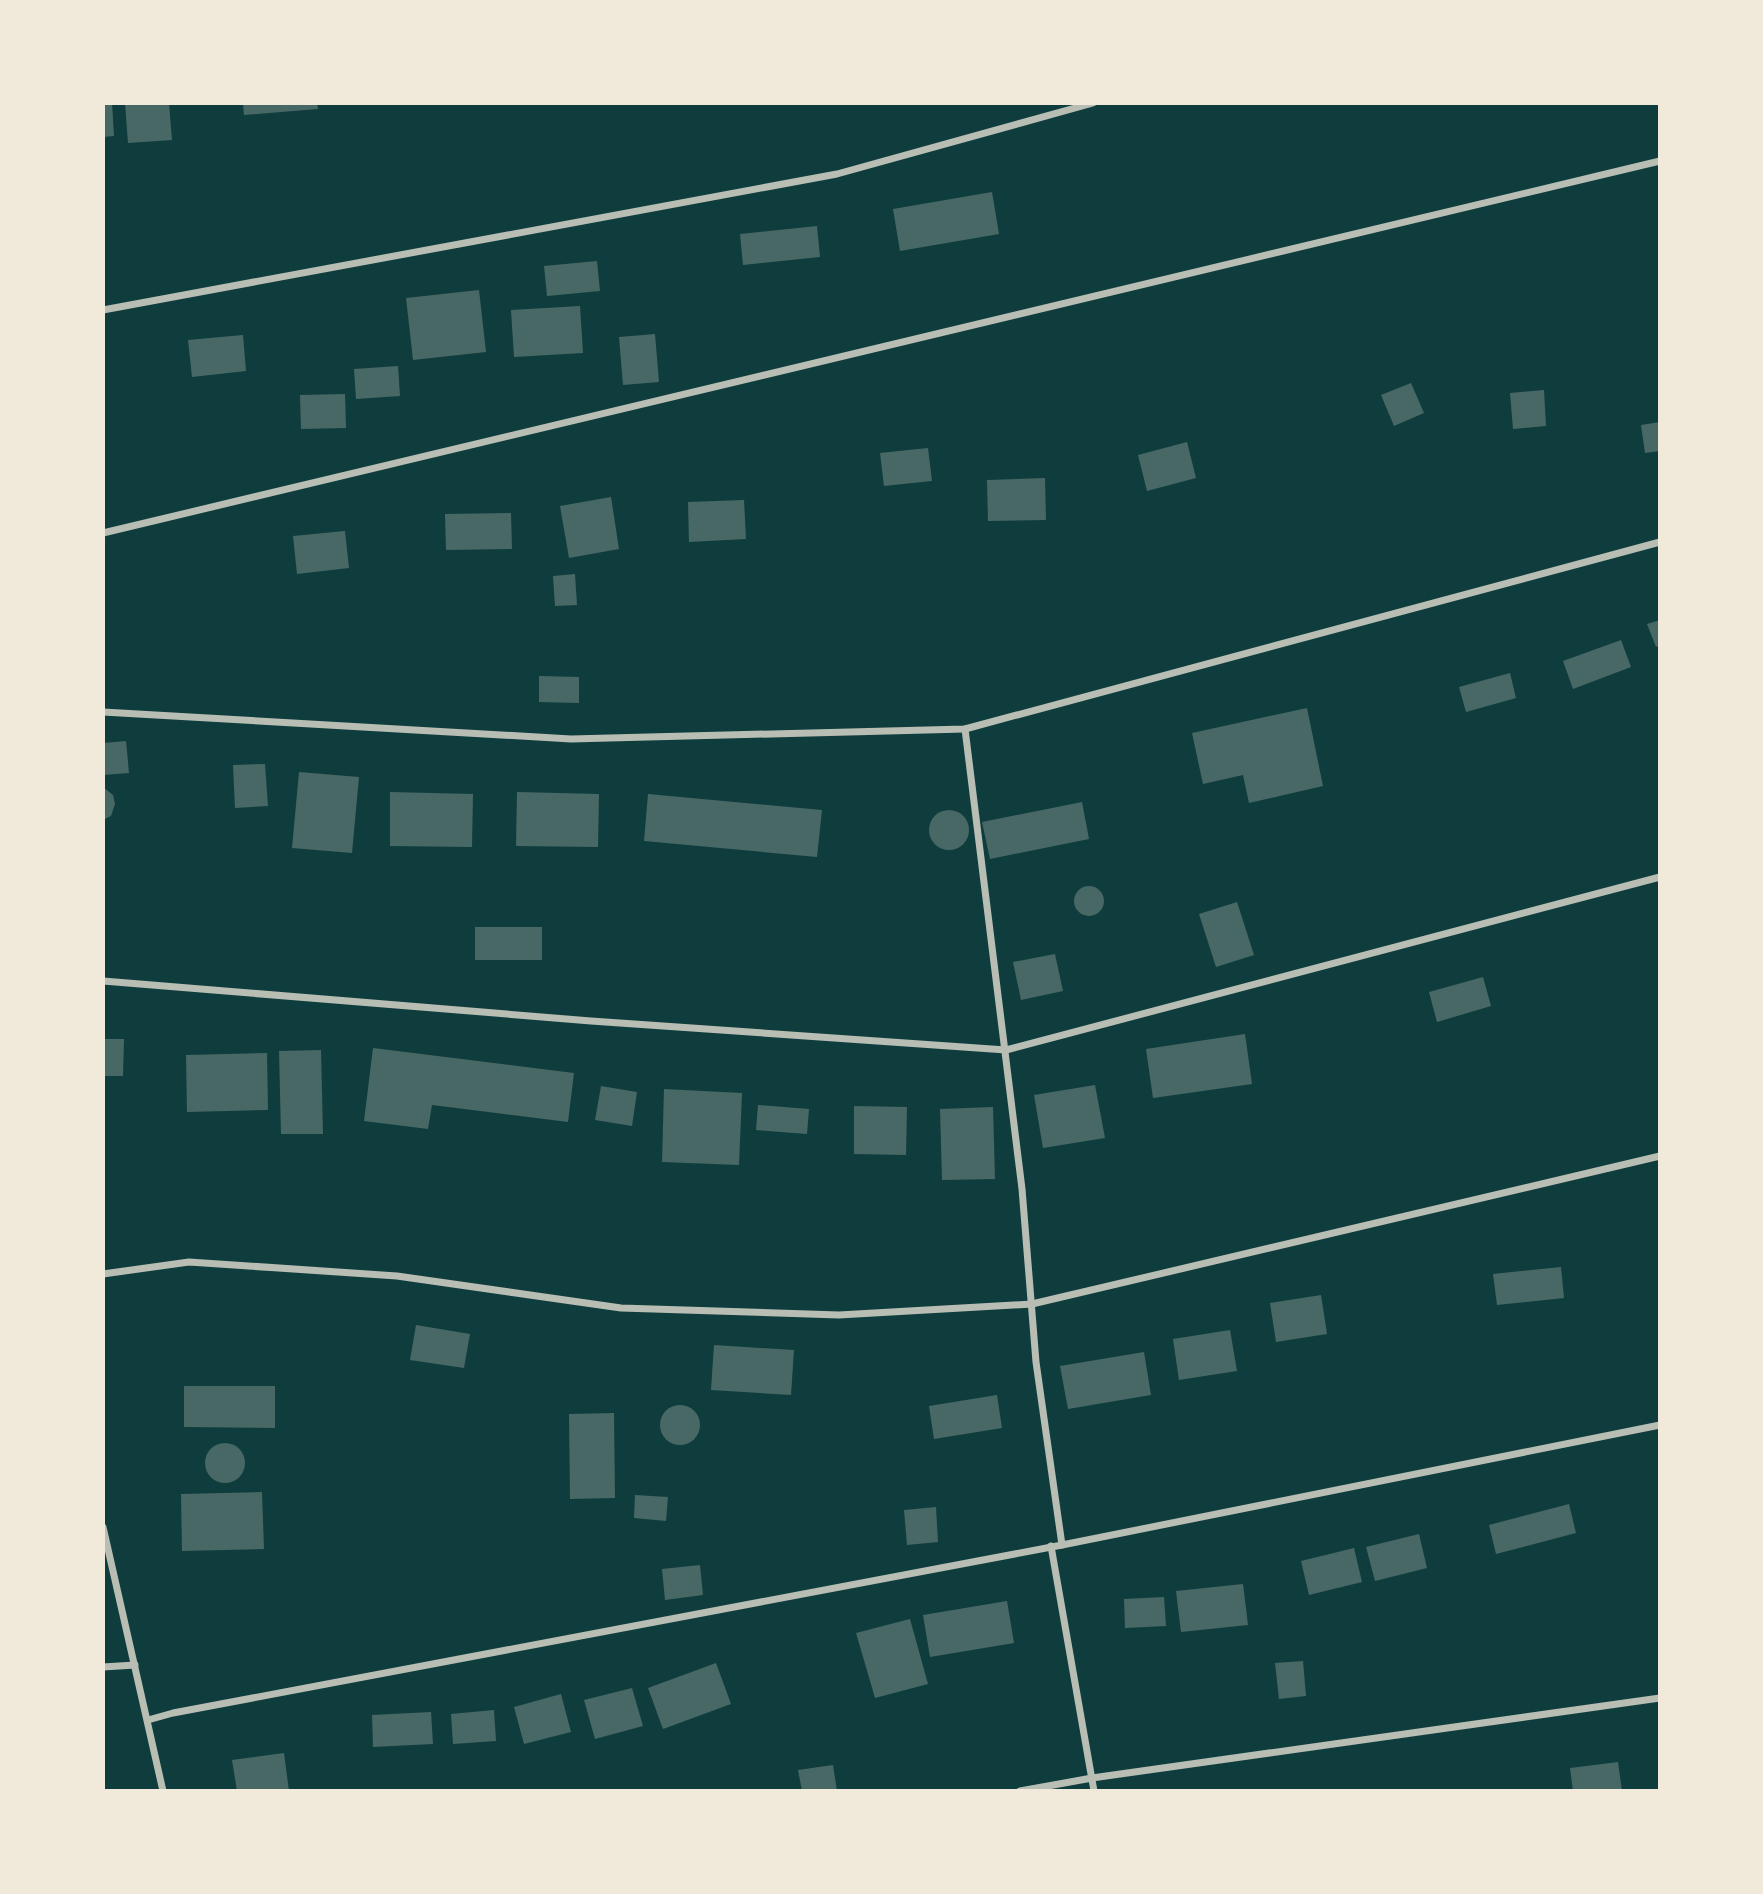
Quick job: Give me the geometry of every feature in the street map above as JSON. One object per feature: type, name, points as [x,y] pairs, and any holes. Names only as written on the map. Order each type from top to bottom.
[{"type":"street","points":[[103,310],[837,174],[1093,103]]},
{"type":"street","points":[[103,533],[1660,161]]},
{"type":"street","points":[[103,712],[571,739],[965,729],[1660,542]]},
{"type":"street","points":[[965,729],[1022,1189],[1036,1362],[1062,1545]]},
{"type":"street","points":[[103,981],[577,1020],[1006,1050],[1660,877]]},
{"type":"street","points":[[103,1274],[188,1262],[397,1276],[621,1308],[812,1315],[1031,1304],[1660,1156]]},
{"type":"street","points":[[148,1720],[173,1713],[1062,1545],[1660,1425]]},
{"type":"street","points":[[103,1527],[163,1791]]},
{"type":"street","points":[[1051,1546],[1094,1791]]},
{"type":"street","points":[[103,1667],[135,1665]]},
{"type":"street","points":[[1020,1791],[1092,1778],[1660,1698]]},
{"type":"building","points":[[103,103],[112,103],[114,136],[103,137]]},
{"type":"building","points":[[125,103],[169,103],[172,140],[128,143]]},
{"type":"building","points":[[243,103],[317,103],[318,109],[244,115]]},
{"type":"building","points":[[992,192],[999,234],[900,251],[893,209]]},
{"type":"building","points":[[817,226],[820,257],[743,265],[740,234]]},
{"type":"building","points":[[597,261],[600,291],[547,296],[544,266]]},
{"type":"building","points":[[479,290],[486,352],[413,360],[406,298]]},
{"type":"building","points":[[580,306],[583,353],[514,357],[511,310]]},
{"type":"building","points":[[655,334],[659,382],[623,385],[619,337]]},
{"type":"building","points":[[243,335],[246,371],[192,377],[188,340]]},
{"type":"building","points":[[398,366],[400,396],[356,399],[354,369]]},
{"type":"building","points":[[1411,383],[1424,413],[1394,426],[1381,395]]},
{"type":"building","points":[[1544,390],[1546,426],[1513,429],[1510,393]]},
{"type":"building","points":[[345,394],[346,428],[301,429],[300,395]]},
{"type":"building","points":[[1660,422],[1660,451],[1645,453],[1641,425]]},
{"type":"building","points":[[1187,442],[1196,478],[1147,491],[1138,455]]},
{"type":"building","points":[[928,448],[932,481],[884,486],[880,453]]},
{"type":"building","points":[[1045,478],[1046,520],[988,521],[987,480]]},
{"type":"building","points":[[611,497],[619,549],[569,558],[560,506]]},
{"type":"building","points":[[744,500],[746,539],[689,542],[688,502]]},
{"type":"building","points":[[511,513],[512,549],[446,550],[445,514]]},
{"type":"building","points":[[345,531],[349,568],[297,574],[293,536]]},
{"type":"building","points":[[575,574],[577,605],[555,606],[553,576]]},
{"type":"building","points":[[1660,620],[1660,645],[1656,647],[1647,624]]},
{"type":"building","points":[[1621,640],[1631,667],[1573,689],[1563,661]]},
{"type":"building","points":[[1510,673],[1516,698],[1466,712],[1459,687]]},
{"type":"building","points":[[539,676],[579,677],[579,703],[539,702]]},
{"type":"building","points":[[1307,708],[1323,786],[1249,803],[1243,775],[1203,784],[1192,733]]},
{"type":"building","points":[[126,741],[129,773],[103,775],[103,743]]},
{"type":"building","points":[[265,764],[268,806],[235,808],[233,765]]},
{"type":"building","points":[[299,772],[359,777],[352,853],[292,848]]},
{"type":"building","points":[[103,787],[113,795],[115,804],[111,816],[103,820]]},
{"type":"building","points":[[390,792],[473,794],[472,847],[390,846]]},
{"type":"building","points":[[517,792],[599,794],[598,847],[516,846]]},
{"type":"building","points":[[648,794],[822,810],[817,857],[644,841]]},
{"type":"building","points":[[1082,802],[1089,839],[990,859],[982,822]]},
{"type":"building","points":[[949,810],[963,816],[969,830],[963,844],[949,850],[935,844],[929,830],[935,816]]},
{"type":"building","points":[[1089,886],[1100,890],[1104,901],[1100,912],[1089,916],[1078,912],[1074,901],[1078,890]]},
{"type":"building","points":[[1237,902],[1254,955],[1216,967],[1199,914]]},
{"type":"building","points":[[475,927],[542,927],[542,960],[475,960]]},
{"type":"building","points":[[1055,954],[1063,991],[1021,1000],[1013,962]]},
{"type":"building","points":[[1483,977],[1491,1006],[1437,1022],[1429,992]]},
{"type":"building","points":[[1245,1034],[1252,1084],[1153,1098],[1146,1049]]},
{"type":"building","points":[[103,1039],[124,1039],[123,1076],[103,1076]]},
{"type":"building","points":[[373,1048],[574,1073],[568,1122],[432,1105],[428,1129],[364,1121]]},
{"type":"building","points":[[321,1050],[323,1134],[281,1134],[279,1051]]},
{"type":"building","points":[[267,1053],[268,1110],[187,1112],[186,1055]]},
{"type":"building","points":[[1095,1085],[1105,1138],[1043,1148],[1034,1095]]},
{"type":"building","points":[[601,1086],[637,1092],[632,1126],[595,1120]]},
{"type":"building","points":[[664,1089],[742,1093],[739,1165],[662,1162]]},
{"type":"building","points":[[758,1105],[809,1109],[807,1134],[756,1130]]},
{"type":"building","points":[[854,1106],[907,1107],[906,1155],[854,1154]]},
{"type":"building","points":[[993,1107],[995,1179],[942,1180],[940,1109]]},
{"type":"building","points":[[1561,1267],[1564,1298],[1497,1305],[1493,1274]]},
{"type":"building","points":[[1321,1295],[1327,1334],[1276,1342],[1270,1303]]},
{"type":"building","points":[[416,1325],[470,1334],[464,1368],[410,1360]]},
{"type":"building","points":[[1230,1330],[1237,1371],[1179,1380],[1173,1339]]},
{"type":"building","points":[[714,1345],[794,1350],[791,1395],[711,1390]]},
{"type":"building","points":[[1144,1352],[1151,1395],[1068,1409],[1060,1366]]},
{"type":"building","points":[[184,1386],[275,1386],[275,1428],[184,1427]]},
{"type":"building","points":[[997,1395],[1002,1428],[934,1439],[929,1406]]},
{"type":"building","points":[[680,1405],[694,1411],[700,1425],[694,1439],[680,1445],[666,1439],[660,1425],[666,1411]]},
{"type":"building","points":[[614,1413],[615,1498],[570,1499],[569,1414]]},
{"type":"building","points":[[225,1443],[239,1449],[245,1463],[239,1477],[225,1483],[211,1477],[205,1463],[211,1449]]},
{"type":"building","points":[[262,1492],[264,1549],[182,1551],[181,1494]]},
{"type":"building","points":[[635,1495],[668,1497],[666,1521],[634,1518]]},
{"type":"building","points":[[1569,1504],[1576,1533],[1496,1554],[1489,1525]]},
{"type":"building","points":[[936,1507],[938,1542],[907,1545],[904,1510]]},
{"type":"building","points":[[1419,1534],[1427,1568],[1375,1581],[1366,1547]]},
{"type":"building","points":[[1354,1548],[1362,1582],[1309,1595],[1301,1561]]},
{"type":"building","points":[[700,1565],[703,1595],[665,1600],[662,1569]]},
{"type":"building","points":[[1243,1584],[1248,1625],[1181,1632],[1176,1591]]},
{"type":"building","points":[[1164,1597],[1166,1626],[1125,1628],[1124,1599]]},
{"type":"building","points":[[1007,1601],[1014,1643],[930,1657],[923,1615]]},
{"type":"building","points":[[910,1619],[928,1684],[875,1698],[856,1633]]},
{"type":"building","points":[[1303,1661],[1306,1696],[1279,1699],[1275,1663]]},
{"type":"building","points":[[716,1663],[731,1704],[663,1729],[648,1688]]},
{"type":"building","points":[[632,1688],[643,1726],[595,1739],[584,1700]]},
{"type":"building","points":[[561,1694],[571,1732],[524,1744],[514,1707]]},
{"type":"building","points":[[494,1710],[496,1741],[453,1744],[451,1714]]},
{"type":"building","points":[[431,1712],[433,1744],[373,1747],[372,1715]]},
{"type":"building","points":[[284,1753],[289,1791],[237,1791],[232,1760]]},
{"type":"building","points":[[1618,1762],[1622,1791],[1573,1791],[1570,1768]]},
{"type":"building","points":[[833,1765],[837,1791],[802,1791],[798,1770]]}]
